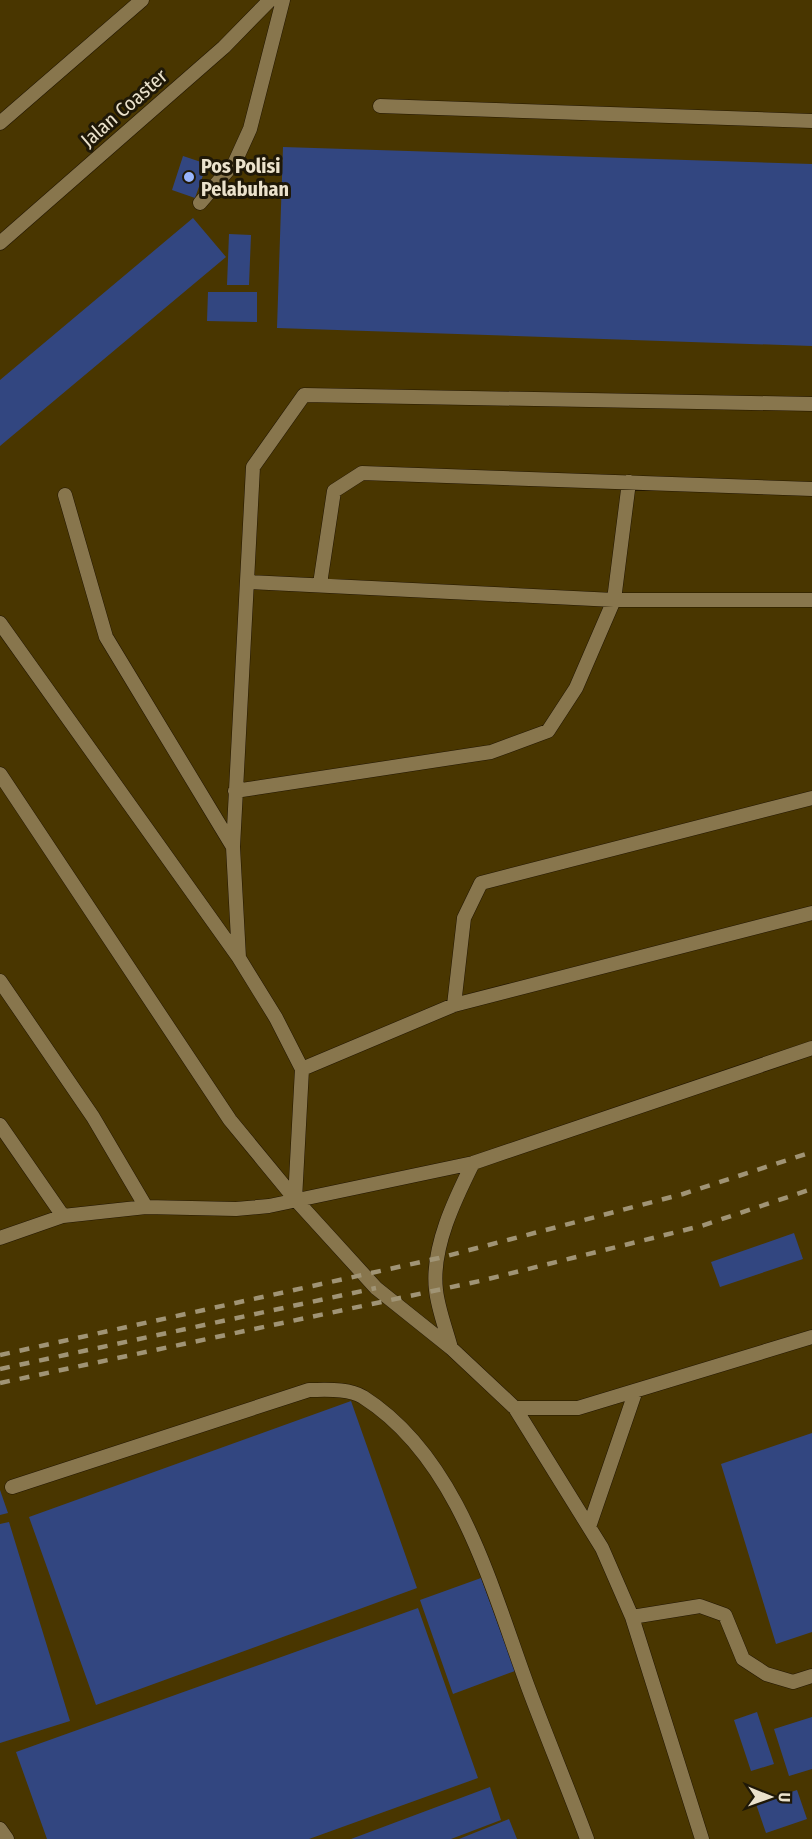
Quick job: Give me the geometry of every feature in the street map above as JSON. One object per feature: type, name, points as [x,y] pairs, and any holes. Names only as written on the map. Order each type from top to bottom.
[{"type":"lane","points":[[0,123],[142,0]]},
{"type":"lane","name":"Jalan Coaster","points":[[0,243],[225,47],[270,0]]},
{"type":"lane","points":[[200,203],[235,162],[250,129],[283,0]]},
{"type":"lane","points":[[380,106],[812,121]]},
{"type":"lane","points":[[239,958],[233,847],[249,582],[253,467],[304,395],[812,404]]},
{"type":"lane","points":[[320,584],[334,491],[362,473],[812,489]]},
{"type":"lane","points":[[235,791],[490,752],[548,731],[576,688],[614,600],[629,482]]},
{"type":"lane","points":[[65,495],[106,636],[233,847]]},
{"type":"lane","points":[[249,582],[614,600],[812,600]]},
{"type":"lane","points":[[0,623],[239,958],[276,1018],[302,1069],[295,1199]]},
{"type":"lane","points":[[0,774],[230,1120],[295,1199],[382,1294],[451,1348],[515,1408],[602,1548],[632,1617],[702,1839]]},
{"type":"lane","points":[[454,1005],[464,918],[481,883],[812,798]]},
{"type":"lane","points":[[302,1069],[454,1005],[812,913]]},
{"type":"lane","points":[[0,981],[93,1117],[146,1207]]},
{"type":"lane","points":[[0,1238],[63,1216],[146,1207],[236,1209],[473,1162],[812,1048]]},
{"type":"lane","points":[[0,1125],[63,1216]]},
{"type":"lane","points":[[451,1348],[436,1289],[437,1273],[449,1211],[473,1162]]},
{"type":"lane","points":[[515,1408],[578,1408],[635,1393],[812,1337]]},
{"type":"lane","points":[[12,1487],[309,1390],[338,1390],[361,1395],[398,1425],[429,1461],[481,1554],[528,1686],[587,1839]]},
{"type":"lane","points":[[590,1527],[635,1393]]},
{"type":"lane","points":[[632,1617],[700,1606],[725,1615],[743,1659],[766,1674],[793,1683],[812,1676]]},
{"type":"lane","points":[[0,1829],[7,1839]]},
{"type":"shaded area","points":[[0,0],[812,0],[812,1839],[0,1839]]},
{"type":"building","points":[[283,147],[812,164],[812,346],[277,328]]},
{"type":"building","name":"Pos Polisi Pelabuhan","points":[[183,156],[207,164],[195,198],[172,190]]},
{"type":"building","points":[[193,218],[226,257],[0,446],[0,380]]},
{"type":"building","points":[[229,234],[251,235],[249,285],[227,285]]},
{"type":"building","points":[[208,292],[257,292],[257,322],[207,321]]},
{"type":"building","points":[[794,1233],[803,1259],[720,1287],[711,1262]]},
{"type":"building","points":[[351,1401],[417,1588],[96,1705],[29,1517]]},
{"type":"building","points":[[812,1433],[812,1632],[776,1644],[721,1464]]},
{"type":"building","points":[[0,1490],[8,1513],[0,1515]]},
{"type":"building","points":[[9,1522],[70,1721],[0,1743],[0,1524]]},
{"type":"building","points":[[481,1578],[515,1671],[453,1694],[420,1600]]},
{"type":"building","points":[[418,1608],[478,1778],[309,1839],[47,1839],[16,1752]]},
{"type":"building","points":[[757,1712],[774,1764],[751,1771],[734,1720]]},
{"type":"building","points":[[812,1717],[812,1769],[789,1776],[774,1729]]},
{"type":"building","points":[[490,1787],[501,1820],[451,1839],[351,1839]]},
{"type":"building","points":[[797,1790],[807,1819],[766,1833],[756,1804]]},
{"type":"building","points":[[509,1819],[517,1839],[459,1839]]},
{"type":"railway","points":[[0,1355],[439,1258],[683,1194],[812,1152]]},
{"type":"railway","points":[[0,1383],[480,1281],[701,1226],[812,1189]]},
{"type":"railway","points":[[0,1369],[376,1288]]},
{"type":"place","name":"Pos Polisi Pelabuhan","points":[[189,177]]}]
